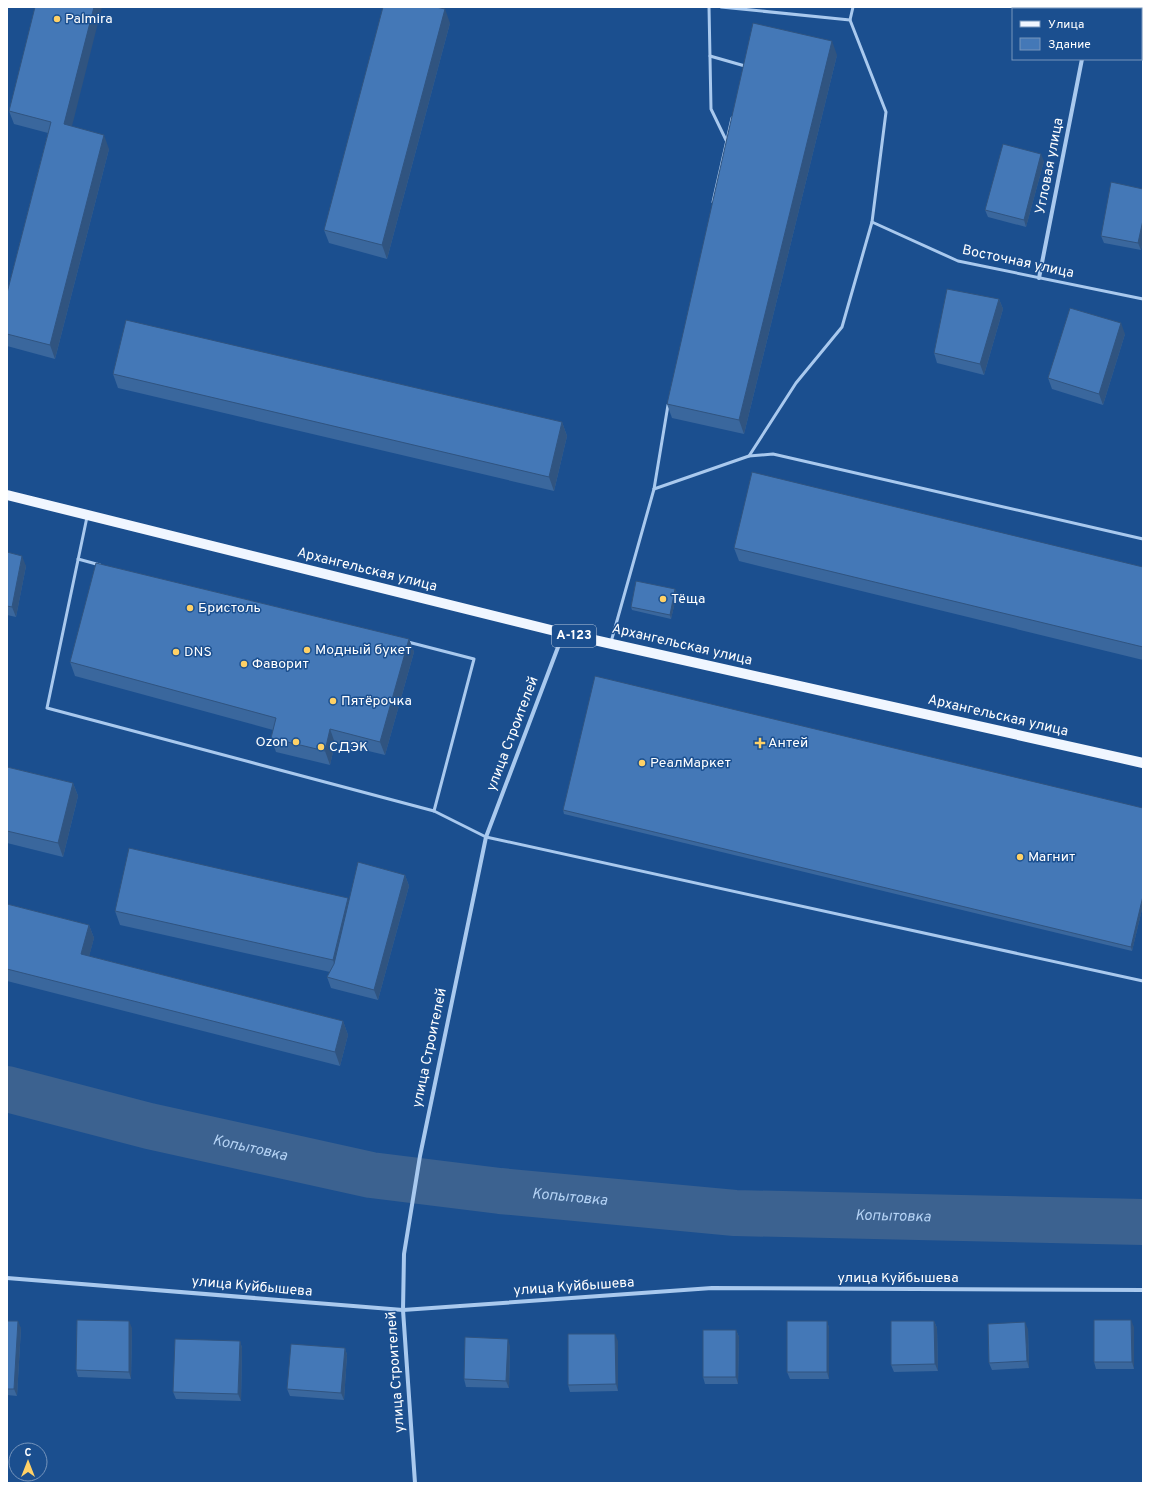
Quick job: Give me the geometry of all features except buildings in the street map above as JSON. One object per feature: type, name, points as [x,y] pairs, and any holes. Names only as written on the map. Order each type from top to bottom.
[{"type":"main road","name":"Архангельская улица","points":[[7,495],[610,644],[1143,763]]},
{"type":"street","name":"Угловая улица","points":[[1039,278],[1082,60]]},
{"type":"street","name":"улица Строителей","points":[[415,1483],[403,1310],[404,1254],[411,1206],[486,837],[564,633]]},
{"type":"street","name":"улица Куйбышева","points":[[7,1278],[403,1310],[712,1288],[1143,1290]]},
{"type":"lane","points":[[709,7],[711,110],[726,140]]},
{"type":"lane","points":[[721,7],[850,20]]},
{"type":"lane","points":[[749,456],[796,383],[842,327],[872,222],[886,112],[850,20],[852,7]]},
{"type":"lane","points":[[710,56],[745,66],[743,73]]},
{"type":"lane","points":[[711,209],[734,110]]},
{"type":"lane","name":"Восточная улица","points":[[872,222],[958,261],[1143,299]]},
{"type":"lane","points":[[610,644],[654,489],[669,402]]},
{"type":"lane","points":[[654,489],[749,456],[773,454],[1143,539]]},
{"type":"lane","points":[[88,514],[47,708],[434,811],[486,837],[1143,981]]},
{"type":"lane","points":[[78,559],[108,567]]},
{"type":"lane","points":[[406,642],[474,659],[434,811]]},
{"type":"waterway","name":"Копытовка","points":[[7,1089],[149,1126],[371,1175],[500,1191],[735,1213],[1143,1222]]},
{"type":"place","name":"Palmira","points":[[57,19]]},
{"type":"place","name":"Тёща","points":[[663,599]]},
{"type":"place","name":"Бристоль","points":[[190,608]]},
{"type":"place","name":"Модный букет","points":[[307,650]]},
{"type":"place","name":"DNS","points":[[176,652]]},
{"type":"place","name":"Фаворит","points":[[244,664]]},
{"type":"place","name":"Пятёрочка","points":[[333,701]]},
{"type":"place","name":"Ozon","points":[[296,742]]},
{"type":"place","name":"Антей","points":[[760,743]]},
{"type":"place","name":"СДЭК","points":[[321,747]]},
{"type":"place","name":"РеалМаркет","points":[[642,763]]},
{"type":"place","name":"Магнит","points":[[1020,857]]}]
